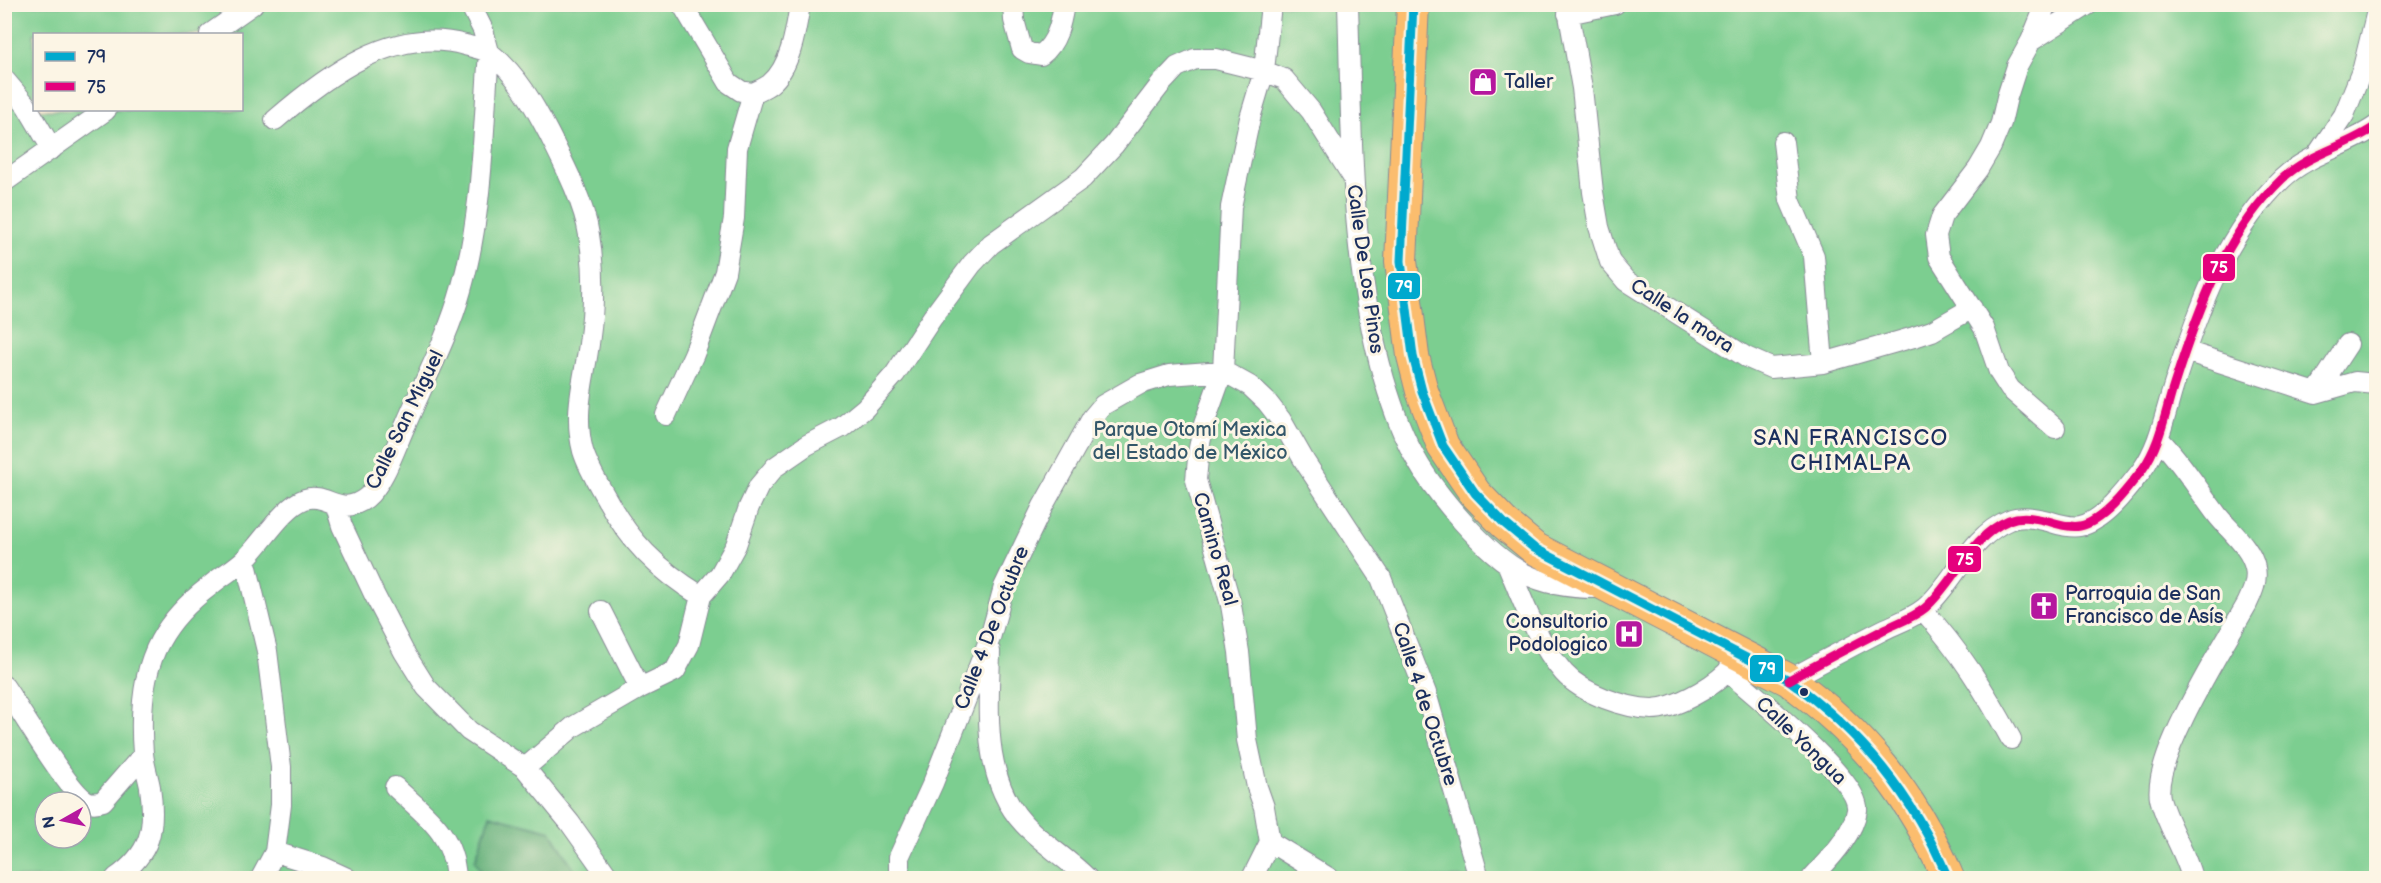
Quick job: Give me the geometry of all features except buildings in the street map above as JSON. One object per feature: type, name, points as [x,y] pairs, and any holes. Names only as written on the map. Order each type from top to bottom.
[{"type":"main road","points":[[1413,4],[1401,261],[1407,325],[1422,391],[1443,446],[1475,493],[1504,523],[1534,548],[1609,588],[1732,662],[1789,680],[1820,703],[1874,756],[1903,793],[1924,828],[1948,879]]},
{"type":"street","name":"Calle San Miguel","points":[[116,879],[147,847],[153,824],[150,788],[143,755],[142,706],[150,664],[160,641],[178,614],[209,586],[245,559],[291,508],[303,500],[317,497],[336,506],[355,504],[367,497],[378,483],[451,323],[462,289],[476,217],[489,52],[483,30],[470,4]]},
{"type":"street","points":[[682,4],[729,83],[741,91],[753,93],[769,85],[780,74],[792,46],[800,4]]},
{"type":"street","points":[[1013,4],[1014,20],[1022,49],[1041,55],[1050,48],[1057,34],[1064,4]]},
{"type":"street","name":"Camino Real","points":[[1270,842],[1264,807],[1257,787],[1247,740],[1239,652],[1231,605],[1196,480],[1204,424],[1223,371],[1231,207],[1250,118],[1264,71],[1271,4]]},
{"type":"street","name":"Calle De Los Pinos","points":[[1348,4],[1352,176],[1372,339],[1392,404],[1416,460],[1478,538],[1525,575],[1547,584],[1581,589],[1609,588]]},
{"type":"street","points":[[1568,9],[1615,4]]},
{"type":"street","points":[[2046,4],[2018,66],[2001,123],[1991,147],[1978,169],[1942,216],[1936,235],[1936,247],[1944,267],[1984,328],[1999,372],[2010,389],[2055,428]]},
{"type":"street","points":[[2031,41],[2089,4]]},
{"type":"street","points":[[211,33],[243,7]]},
{"type":"street","name":"Calle la mora","points":[[1568,9],[1582,88],[1599,227],[1610,262],[1626,281],[1746,357],[1771,368],[1823,363],[1932,331],[1972,308]]},
{"type":"street","points":[[2318,155],[2344,115],[2363,68],[2376,15]]},
{"type":"street","points":[[275,120],[302,96],[342,69],[392,46],[448,40],[489,52],[513,75],[542,120],[566,170],[589,234],[593,288],[589,344],[578,407],[579,432],[584,455],[617,519],[636,544],[676,581],[701,596]]},
{"type":"street","points":[[525,768],[573,727],[640,688],[675,672],[688,645],[701,596],[720,574],[736,545],[759,486],[775,467],[807,445],[842,427],[865,408],[895,374],[932,318],[972,264],[991,244],[1083,178],[1114,145],[1177,67],[1195,59],[1216,59],[1264,71],[1284,79],[1298,93],[1334,145],[1352,176]]},
{"type":"street","points":[[4,79],[26,105],[52,149]]},
{"type":"street","points":[[666,415],[694,354],[725,272],[734,218],[737,148],[753,93]]},
{"type":"street","points":[[4,182],[105,111]]},
{"type":"street","points":[[1789,680],[1923,610],[1944,590],[1972,548],[1991,530],[2007,521],[2019,517],[2034,518],[2077,527],[2092,523],[2107,511],[2143,468],[2158,438],[2185,351],[2211,281],[2244,224],[2283,178],[2298,165],[2365,134],[2376,126]]},
{"type":"street","points":[[1783,142],[1790,200],[1814,256],[1823,363]]},
{"type":"street","points":[[2316,393],[2348,344]]},
{"type":"street","points":[[2185,351],[2316,393],[2355,382],[2376,384]]},
{"type":"street","name":"Calle 4 De Octubre","points":[[899,879],[899,857],[933,783],[990,638],[1004,587],[1021,548],[1092,418],[1103,405],[1140,384],[1169,375],[1223,371]]},
{"type":"street","name":"Calle 4 de Octubre","points":[[1223,371],[1250,386],[1281,420],[1305,462],[1381,578],[1426,693],[1479,879]]},
{"type":"street","points":[[2158,438],[2173,453],[2218,516],[2238,539],[2251,557],[2256,569],[2255,586],[2251,595],[2180,724],[2159,778],[2160,797],[2172,830],[2187,858],[2192,879]]},
{"type":"street","points":[[336,506],[342,526],[374,594],[404,652],[426,687],[469,731],[525,768],[570,823],[609,879]]},
{"type":"street","points":[[245,559],[267,651],[279,747],[281,805],[275,852],[261,879]]},
{"type":"street","points":[[1507,563],[1534,626],[1565,674],[1604,699],[1652,709],[1668,706],[1702,691],[1732,662]]},
{"type":"street","points":[[601,610],[640,688]]},
{"type":"street","points":[[1923,610],[1958,650],[1984,689],[2011,739]]},
{"type":"street","points":[[990,638],[988,709],[992,757],[1004,794],[1024,823],[1087,879]]},
{"type":"street","name":"Calle Yongua","points":[[1732,662],[1841,776],[1853,793],[1857,809],[1849,829],[1836,850],[1812,879]]},
{"type":"street","points":[[4,686],[69,782],[86,801],[97,803],[103,801],[143,755]]},
{"type":"street","points":[[395,787],[445,836],[452,853],[456,879]]},
{"type":"street","points":[[1252,879],[1270,842],[1329,879]]},
{"type":"street","points":[[275,852],[323,867],[347,879]]},
{"type":"green space","name":"Parque Otomí Mexica del Estado de México","points":[[5,5],[2376,5],[2376,878],[5,878]]},
{"type":"green space","points":[[490,815],[551,831],[579,878],[485,878],[475,861]]},
{"type":"transit line","name":"79","points":[[1413,4],[1401,261],[1413,356],[1422,391],[1443,446],[1475,493],[1504,523],[1534,548],[1789,680],[1815,700],[1862,744],[1902,793],[1919,820],[1948,878]]},
{"type":"transit line","name":"75","points":[[1789,680],[1920,612],[1936,597],[1983,537],[2009,520],[2028,518],[2080,526],[2089,523],[2106,511],[2142,470],[2153,450],[2203,302],[2215,275],[2244,224],[2262,201],[2293,170],[2376,126]]},
{"type":"place","name":"Taller","points":[[1483,82]]},
{"type":"place","name":"Parroquia de San Francisco de Asís","points":[[2044,606]]},
{"type":"place","name":"Consultorio Podologico","points":[[1629,634]]},
{"type":"district","name":"SAN FRANCISCO CHIMALPA","points":[[1851,450]]}]
